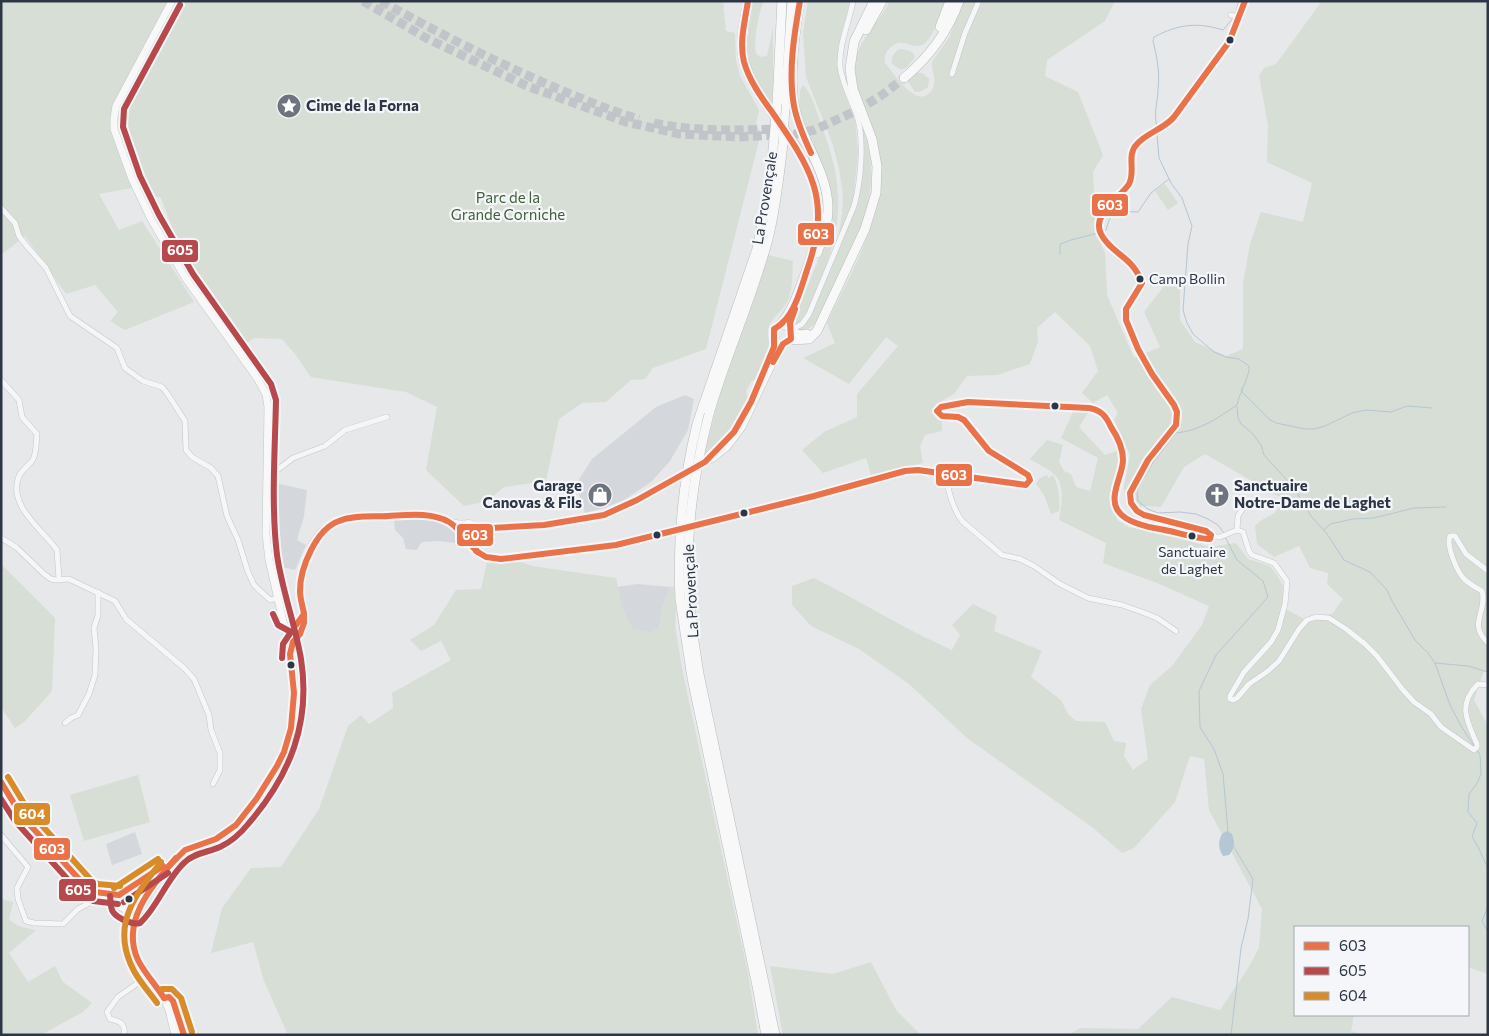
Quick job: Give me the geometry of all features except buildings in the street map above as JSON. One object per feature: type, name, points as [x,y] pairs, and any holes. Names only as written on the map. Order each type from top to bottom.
[{"type":"highway","points":[[748,1],[742,40],[745,65],[753,84],[794,143],[810,170],[815,184],[818,206],[816,236],[810,260],[790,310],[788,333]]},
{"type":"highway","name":"La Provençale","points":[[775,1035],[679,568],[681,519],[687,471],[697,424],[747,282],[759,243],[769,192],[782,1]]},
{"type":"highway","name":"La Provençale","points":[[766,1035],[692,678],[685,599],[691,501],[700,450],[709,414],[768,240],[774,208],[783,144],[792,1]]},
{"type":"highway","points":[[788,333],[792,317],[822,240],[828,208],[824,184],[801,128],[793,98],[792,79],[800,1]]},
{"type":"highway","points":[[788,333],[803,335],[820,326],[865,229],[876,193],[876,166],[872,139],[851,81],[850,62],[858,31],[874,1]]},
{"type":"highway","points":[[852,51],[882,1]]},
{"type":"highway","points":[[950,1],[934,39],[903,77],[928,56],[959,1]]},
{"type":"highway","points":[[946,25],[955,1]]},
{"type":"main road","points":[[172,1],[116,106],[114,129],[132,179],[151,219],[186,279],[252,370],[266,394],[268,407],[266,534],[277,598],[282,616],[292,629],[295,639],[290,654]]},
{"type":"main road","points":[[464,524],[476,551],[492,559],[616,545],[814,496],[905,471],[918,470],[1026,485],[1030,480],[1026,473],[989,451],[962,418],[940,415],[937,411],[941,407],[968,402],[1094,409],[1103,414],[1122,451],[1123,461],[1115,500],[1119,513],[1142,526],[1195,536],[1204,540],[1211,537],[1206,531],[1144,515],[1137,512],[1131,504],[1130,493],[1160,442],[1176,425],[1177,412],[1138,349],[1126,320],[1126,309],[1142,282],[1139,272],[1133,264],[1106,240],[1100,232],[1099,224],[1102,216],[1130,182],[1133,149],[1139,141],[1168,124],[1232,37],[1235,17],[1245,1]]},
{"type":"main road","points":[[705,462],[734,432],[743,418],[772,353],[774,329],[788,333]]},
{"type":"main road","points":[[774,339],[778,343],[788,333]]},
{"type":"main road","points":[[448,521],[470,534],[491,528],[521,528],[588,518],[604,514],[637,500],[722,452],[742,427],[788,333]]},
{"type":"main road","points":[[175,1035],[169,1010],[162,995],[137,958],[131,931],[136,915],[168,867],[185,850],[216,839],[230,831],[239,822],[271,777],[288,740],[293,715],[294,693],[290,654],[292,629],[304,614],[300,590],[311,547],[327,527],[348,519],[429,516],[472,524],[470,534]]},
{"type":"main road","points":[[1,782],[22,815],[87,888],[103,894],[117,895]]},
{"type":"main road","points":[[136,915],[114,902],[117,895],[159,867],[168,867]]},
{"type":"main road","points":[[162,995],[169,997],[173,1001],[184,1035]]},
{"type":"street","points":[[788,333],[802,324],[810,314],[854,206],[857,194],[861,145],[859,123],[842,76],[840,54],[853,1]]},
{"type":"street","points":[[952,74],[965,33],[979,1]]},
{"type":"street","points":[[1,208],[15,223],[19,236],[25,244],[46,268],[70,316],[117,348],[124,368],[143,381],[162,387],[167,393],[185,422],[186,450],[192,457],[211,468],[218,476],[227,516],[254,585],[269,599],[277,598]]},
{"type":"street","points":[[1,380],[19,400],[22,416],[37,434],[34,457],[20,474],[18,494],[34,526],[58,550],[59,580]]},
{"type":"street","points":[[267,474],[272,474],[293,458],[325,446],[344,430],[387,417]]},
{"type":"street","points":[[946,475],[952,502],[957,514],[1002,555],[1020,559],[1034,566],[1060,584],[1088,598],[1122,605],[1158,618],[1176,632]]},
{"type":"street","points":[[1236,531],[1238,516],[1246,503]]},
{"type":"street","points":[[1211,537],[1220,538],[1236,531],[1243,532],[1252,555],[1274,563],[1287,581],[1286,604],[1276,634],[1244,672],[1230,699],[1234,700],[1237,698],[1249,684],[1272,668],[1279,661],[1299,629],[1308,620],[1316,617],[1329,618],[1346,628],[1377,656],[1414,702],[1431,714],[1441,727],[1474,750],[1477,744],[1465,714],[1467,697],[1478,684],[1488,685]]},
{"type":"street","points":[[1488,571],[1466,554],[1455,536],[1450,536],[1448,539],[1452,556],[1462,576],[1466,581],[1482,591],[1483,602],[1478,620],[1478,628],[1481,636],[1488,643]]},
{"type":"street","points":[[1,538],[23,553],[51,579],[69,578],[117,602],[126,619],[184,668],[196,682],[209,715],[211,730],[220,753],[220,770],[213,784]]},
{"type":"street","points":[[65,723],[78,715],[93,684],[96,653],[94,628],[98,615],[98,592]]},
{"type":"street","points":[[1,835],[28,867],[17,888],[18,899],[26,921],[60,925],[78,909],[103,894]]},
{"type":"street","points":[[124,1035],[125,1026],[110,1019],[107,1012],[114,1001],[148,976]]},
{"type":"shaded area","points":[[685,395],[694,399],[688,430],[670,461],[651,482],[624,500],[585,513],[576,484],[592,459],[656,407]]},
{"type":"shaded area","points":[[271,482],[307,490],[304,516],[297,540],[306,545],[295,570],[273,565],[270,536]]},
{"type":"shaded area","points":[[394,519],[434,520],[448,525],[455,530],[462,544],[439,541],[423,542],[417,550],[406,549],[403,538],[395,530]]},
{"type":"shaded area","points":[[637,584],[670,587],[663,606],[659,628],[652,633],[632,629],[623,611],[617,587]]},
{"type":"shaded area","points":[[135,832],[142,854],[112,865],[106,844]]},
{"type":"green space","name":"Parc de la Grande Corniche","points":[[1,1],[723,1],[726,31],[735,33],[736,60],[740,76],[759,110],[756,123],[761,133],[706,349],[653,368],[645,379],[631,380],[606,402],[582,403],[559,419],[546,481],[504,487],[488,501],[464,506],[426,470],[437,407],[406,392],[311,377],[282,339],[254,338],[244,345],[188,269],[161,198],[132,188],[99,194],[119,230],[142,221],[194,302],[125,330],[110,321],[118,312],[95,285],[66,294],[25,236],[1,255]]},
{"type":"green space","points":[[751,1],[764,1],[757,28],[755,44],[757,55],[767,56],[773,28],[771,107],[750,68],[746,45]]},
{"type":"green space","points":[[808,1],[850,1],[838,48],[838,71],[855,120],[858,152],[853,204],[838,241],[843,195],[839,168],[832,142],[806,77],[803,33]]},
{"type":"green space","points":[[890,1],[945,1],[936,26],[926,42],[918,46],[898,43],[889,49],[885,55],[885,63],[898,80],[910,92],[922,96],[929,93],[933,88],[932,62],[950,36],[963,1],[1115,1],[1105,21],[1047,60],[1045,76],[1078,92],[1103,155],[1093,172],[1096,231],[1105,253],[1107,295],[1134,358],[1160,347],[1144,312],[1164,286],[1180,287],[1180,320],[1195,342],[1226,356],[1243,349],[1243,283],[1250,244],[1261,212],[1303,222],[1312,183],[1267,162],[1268,125],[1259,76],[1264,68],[1276,64],[1322,1],[1488,1],[1488,670],[1483,673],[1474,700],[1488,726],[1488,974],[1469,967],[1469,926],[1294,926],[1294,1016],[1354,1016],[1351,1031],[1368,1035],[1069,1035],[1080,1028],[1138,1029],[1172,997],[1220,1010],[1247,970],[1259,948],[1262,909],[1209,810],[1204,759],[1190,756],[1175,802],[1134,848],[1122,853],[1092,827],[967,738],[909,684],[859,649],[811,626],[792,605],[792,586],[814,578],[952,650],[960,635],[952,625],[973,604],[997,616],[994,631],[1042,651],[1031,677],[1061,700],[1068,714],[1076,721],[1105,722],[1114,741],[1126,743],[1124,756],[1133,770],[1148,759],[1141,709],[1150,685],[1172,666],[1202,625],[1209,606],[1157,583],[1103,563],[1106,543],[1059,520],[1062,496],[1058,479],[1054,474],[1030,459],[1047,440],[1063,445],[1059,462],[1064,471],[1071,474],[1076,487],[1090,491],[1098,458],[1061,438],[1073,412],[1088,413],[1079,427],[1105,455],[1117,451],[1119,463],[1111,498],[1117,520],[1128,527],[1178,537],[1209,547],[1236,543],[1248,559],[1270,566],[1283,586],[1282,607],[1304,619],[1332,614],[1343,599],[1327,584],[1328,573],[1310,568],[1299,546],[1274,557],[1257,544],[1255,526],[1274,513],[1283,499],[1205,454],[1184,467],[1161,507],[1126,507],[1124,486],[1130,455],[1114,420],[1118,413],[1107,395],[1093,403],[1082,393],[1098,371],[1090,346],[1055,312],[1037,328],[1038,341],[1030,364],[997,375],[967,376],[954,394],[936,404],[931,412],[938,420],[942,421],[942,431],[925,435],[920,446],[923,463],[871,475],[866,458],[823,473],[802,450],[824,432],[857,417],[857,394],[898,346],[886,337],[849,384],[803,358],[835,343],[827,323],[861,252],[875,214],[881,178],[879,151],[861,100],[855,73],[859,49]]},
{"type":"green space","points":[[899,49],[911,51],[915,57],[907,67],[901,70],[892,64],[893,56]]},
{"type":"green space","points":[[917,73],[922,73],[929,79],[928,87],[920,92],[915,92],[907,80]]},
{"type":"green space","points":[[803,85],[812,98],[829,147],[837,187],[838,206],[837,224],[827,264],[810,309],[804,318],[795,325],[793,322],[821,253],[831,217],[799,109],[800,91]]},
{"type":"green space","points":[[860,120],[868,147],[871,172],[869,197],[862,224],[816,323],[805,330],[798,330],[805,324],[812,313],[858,202],[862,174]]},
{"type":"green space","points":[[1165,184],[1178,203],[1168,210],[1155,191]]},
{"type":"green space","points":[[768,255],[793,261],[790,296],[769,326],[768,339],[771,348],[758,377],[751,382],[746,391],[748,401],[740,417],[724,439],[703,457],[722,387]]},
{"type":"green space","points":[[1047,475],[1048,478],[1053,475],[1059,497],[1059,511],[1051,514],[1044,495],[1036,484],[1040,478]]},
{"type":"green space","points":[[1,542],[2,565],[55,618],[52,691],[25,721],[15,728],[1,707]]},
{"type":"green space","points":[[520,561],[532,566],[616,578],[623,611],[632,628],[652,633],[659,628],[663,606],[670,587],[674,587],[675,626],[683,674],[748,973],[758,1035],[288,1035],[264,981],[253,942],[211,953],[222,908],[251,868],[281,867],[319,809],[348,726],[361,715],[369,724],[393,708],[392,693],[451,660],[441,641],[421,651],[410,640],[434,625],[456,590],[481,589],[487,562]]},
{"type":"green space","points":[[138,775],[150,822],[84,841],[70,795]]},
{"type":"green space","points":[[1,899],[13,902],[9,919],[12,922],[21,927],[36,930],[9,953],[28,982],[55,966],[63,982],[92,1003],[83,1012],[41,1035],[1,1035]]},
{"type":"green space","points":[[871,962],[896,1010],[921,1035],[783,1035],[770,966],[833,974]]},
{"type":"water","points":[[1227,831],[1232,834],[1234,845],[1229,855],[1223,856],[1219,848],[1219,842],[1222,834]]},
{"type":"waterway","points":[[1235,14],[1239,1]]},
{"type":"waterway","points":[[1157,126],[1156,112],[1159,77],[1154,37],[1172,29],[1196,25],[1223,30],[1234,17]]},
{"type":"waterway","points":[[1157,135],[1159,158],[1171,183],[1182,198],[1192,226],[1188,244],[1183,310],[1187,323],[1193,334],[1214,352],[1226,357],[1239,359],[1249,366],[1249,369],[1237,405],[1200,427],[1176,433],[1154,461],[1139,486],[1137,491],[1138,501],[1148,509],[1158,513],[1180,512],[1196,514],[1218,525],[1224,533]]},
{"type":"waterway","points":[[1102,231],[1106,230],[1109,220],[1117,211],[1138,212],[1151,193],[1169,179]]},
{"type":"waterway","points":[[1060,254],[1060,244],[1098,233]]},
{"type":"waterway","points":[[1242,388],[1242,392],[1269,419],[1276,423],[1305,429],[1325,426],[1352,413],[1366,410],[1391,412],[1407,406],[1432,408]]},
{"type":"waterway","points":[[1237,407],[1238,418],[1241,424],[1253,434],[1261,445],[1264,455],[1294,488],[1311,516],[1327,534],[1344,560],[1370,572],[1387,590],[1415,640],[1435,663],[1450,705],[1474,746]]},
{"type":"waterway","points":[[1324,530],[1330,524],[1353,519],[1374,518],[1414,508],[1446,507]]},
{"type":"waterway","points":[[1225,537],[1237,560],[1263,581],[1268,597],[1216,655],[1199,691],[1200,727],[1214,749],[1223,774],[1228,832]]},
{"type":"waterway","points":[[1435,663],[1468,666],[1488,672]]},
{"type":"waterway","points":[[1476,749],[1480,755],[1481,774],[1469,794],[1468,812],[1477,823],[1472,837],[1488,868]]},
{"type":"waterway","points":[[1231,1035],[1241,948],[1248,919],[1253,879],[1234,847]]},
{"type":"waterway","points":[[1488,901],[1482,921],[1488,932]]},
{"type":"tunnel","points":[[363,1],[428,39],[527,86],[626,122],[679,134],[739,137],[796,134],[814,130],[858,110],[904,78]]},
{"type":"tunnel","points":[[381,1],[467,47],[534,78],[597,105],[639,119]]},
{"type":"tunnel","points":[[654,123],[702,129],[783,129]]},
{"type":"transit line","name":"603","points":[[748,1],[742,39],[744,62],[756,88],[798,151],[807,169],[814,186],[818,224],[814,245],[798,298],[787,318],[774,329],[774,347],[751,402],[734,432],[705,462],[637,500],[604,515],[544,525],[491,528],[476,533],[473,538],[476,551],[486,557],[501,559],[616,545],[814,496],[905,471],[918,470],[1026,485],[1030,480],[1028,475],[989,451],[964,420],[958,417],[942,416],[937,411],[941,407],[968,402],[1089,408],[1100,412],[1109,423],[1122,451],[1123,460],[1115,493],[1116,506],[1119,512],[1128,519],[1153,528],[1210,539],[1211,535],[1206,531],[1144,515],[1137,511],[1131,503],[1130,493],[1148,460],[1176,425],[1177,412],[1138,349],[1126,320],[1126,309],[1142,283],[1128,261],[1105,241],[1099,227],[1103,213],[1129,184],[1132,174],[1131,158],[1134,148],[1146,136],[1166,125],[1174,117],[1229,42],[1245,1]]},
{"type":"transit line","name":"603","points":[[800,1],[792,54],[792,93],[797,118],[811,153]]},
{"type":"transit line","name":"605","points":[[110,896],[111,909],[115,915],[130,922],[140,923],[185,862],[197,855],[224,845],[239,834],[263,805],[286,767],[300,726],[303,705],[301,659],[279,568],[275,536],[276,400],[271,384],[193,274],[159,215],[140,176],[123,127],[124,109],[180,5]]},
{"type":"transit line","name":"603","points":[[773,362],[783,344],[791,339],[790,323],[795,309]]},
{"type":"transit line","name":"603","points":[[296,625],[304,614],[300,591],[306,561],[323,532],[339,521],[363,517],[427,515],[449,522],[461,532],[478,552]]},
{"type":"transit line","name":"605","points":[[273,614],[278,625],[291,632],[283,644],[282,658]]},
{"type":"transit line","name":"603","points":[[168,867],[185,850],[216,839],[236,825],[257,798],[277,766],[284,752],[291,728],[294,693],[290,654],[293,642],[300,634],[304,623],[304,614]]},
{"type":"transit line","name":"604","points":[[8,777],[28,810],[92,881],[98,884],[120,886]]},
{"type":"transit line","name":"603","points":[[1,782],[21,815],[87,888],[95,892],[119,895]]},
{"type":"transit line","name":"605","points":[[1,799],[15,821],[81,894],[93,901],[118,904]]},
{"type":"transit line","name":"603","points":[[164,998],[138,960],[133,946],[133,932],[141,905],[157,880],[176,858]]},
{"type":"transit line","name":"604","points":[[114,888],[158,859]]},
{"type":"transit line","name":"604","points":[[157,1003],[134,971],[127,955],[124,940],[128,913],[134,900],[161,862]]},
{"type":"transit line","name":"603","points":[[119,895],[163,866]]},
{"type":"transit line","name":"605","points":[[124,902],[168,873]]},
{"type":"transit line","name":"604","points":[[162,989],[172,989],[181,998],[192,1032]]},
{"type":"transit line","name":"603","points":[[164,998],[169,997],[173,1001],[184,1035]]},
{"type":"place","name":"Cime de la Forna","points":[[289,106]]},
{"type":"place","name":"Camp Bollin","points":[[1140,279]]},
{"type":"place","name":"Garage Canovas & Fils","points":[[600,495]]},
{"type":"place","name":"Sanctuaire Notre-Dame de Laghet","points":[[1217,495]]},
{"type":"place","name":"Sanctuaire de Laghet","points":[[1192,536]]}]
